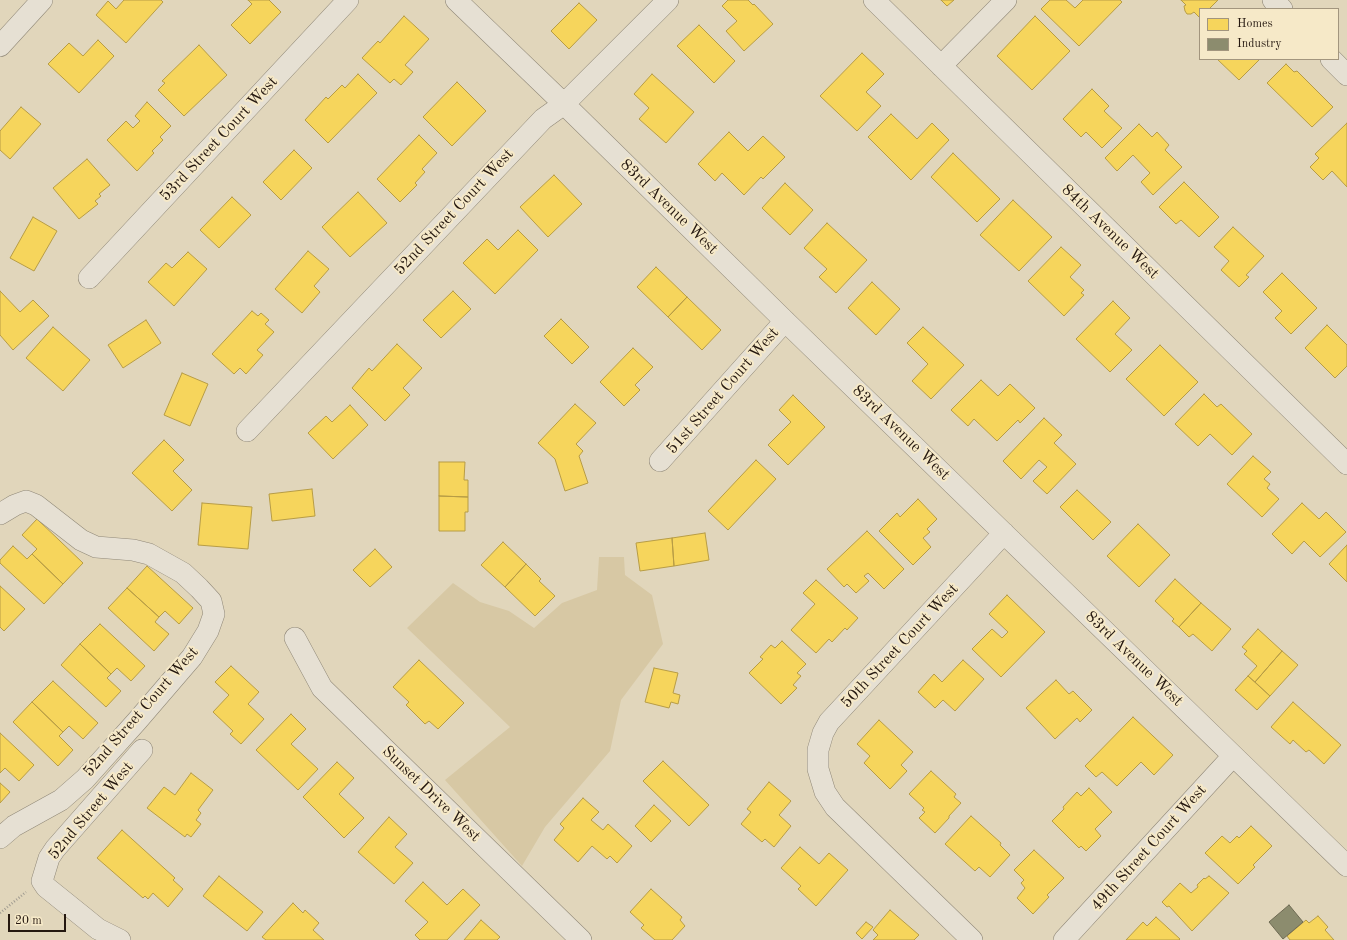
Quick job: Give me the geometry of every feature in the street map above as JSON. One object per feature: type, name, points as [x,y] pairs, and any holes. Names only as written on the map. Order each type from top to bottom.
[{"type":"street","points":[[0,46],[42,0]]},
{"type":"street","name":"53rd Street Court West","points":[[89,278],[348,0]]},
{"type":"street","name":"83rd Avenue West","points":[[456,0],[1347,866]]},
{"type":"street","name":"52nd Street Court West","points":[[247,431],[543,119],[564,104],[668,0]]},
{"type":"street","name":"84th Avenue West","points":[[874,0],[1347,464]]},
{"type":"street","points":[[941,66],[1006,0]]},
{"type":"street","points":[[1273,0],[1281,8]]},
{"type":"street","points":[[1332,60],[1347,76]]},
{"type":"street","name":"51st Street Court West","points":[[660,461],[785,320]]},
{"type":"street","name":"52nd Street Court West","points":[[0,514],[15,505],[26,501],[36,504],[81,540],[96,547],[133,550],[149,554],[183,573],[211,601],[214,614],[208,631],[192,657],[85,778],[61,800],[14,826],[0,838]]},
{"type":"street","name":"50th Street Court West","points":[[972,940],[835,807],[825,792],[818,769],[818,750],[823,733],[829,722],[1004,534]]},
{"type":"street","name":"Sunset Drive West","points":[[295,638],[322,688],[581,940]]},
{"type":"street","name":"52nd Street West","points":[[43,876],[49,858],[55,849],[142,750]]},
{"type":"street","name":"49th Street Court West","points":[[1064,940],[1233,756]]},
{"type":"street","points":[[43,876],[42,881],[46,887],[98,929],[120,940]]},
{"type":"path","points":[[0,913],[43,876]]},
{"type":"shaded area","points":[[599,557],[624,557],[625,575],[652,595],[663,644],[621,700],[610,751],[545,827],[522,866],[445,780],[510,727],[407,628],[453,583],[480,602],[509,611],[534,628],[562,603],[597,590]]},
{"type":"building: Homes","points":[[124,0],[161,0],[163,2],[126,43],[96,15],[108,1],[116,9]]},
{"type":"building: Homes","points":[[248,0],[269,0],[281,12],[250,44],[231,25],[252,4]]},
{"type":"building: Homes","points":[[728,0],[748,0],[753,5],[754,4],[773,24],[744,51],[726,31],[737,21],[722,6]]},
{"type":"building: Homes","points":[[941,0],[954,0],[947,6]]},
{"type":"building: Homes","points":[[1050,0],[1066,0],[1075,8],[1083,0],[1120,0],[1122,2],[1079,46],[1041,9]]},
{"type":"building: Homes","points":[[1181,0],[1218,0],[1210,8],[1199,8],[1199,17],[1194,12],[1187,14],[1184,6],[1186,5]]},
{"type":"building: Homes","points":[[579,3],[597,20],[569,49],[551,31]]},
{"type":"building: Homes","points":[[404,16],[429,39],[405,65],[413,72],[401,85],[394,79],[390,83],[362,58],[378,41],[380,43]]},
{"type":"building: Homes","points":[[1035,16],[1070,51],[1032,90],[997,56]]},
{"type":"building: Homes","points":[[699,25],[735,61],[714,83],[677,46]]},
{"type":"building: Homes","points":[[98,40],[114,56],[79,93],[48,64],[69,43],[83,56]]},
{"type":"building: Homes","points":[[199,45],[227,75],[184,116],[158,90],[165,83],[162,81]]},
{"type":"building: Homes","points":[[862,53],[884,74],[866,92],[881,106],[857,131],[820,96]]},
{"type":"building: Homes","points":[[1218,60],[1259,60],[1239,80]]},
{"type":"building: Homes","points":[[1286,64],[1294,72],[1297,71],[1333,107],[1312,127],[1267,83]]},
{"type":"building: Homes","points":[[358,74],[377,93],[328,143],[305,120],[326,97],[328,99],[342,85],[345,88]]},
{"type":"building: Homes","points":[[652,74],[694,112],[666,143],[639,119],[649,108],[634,94]]},
{"type":"building: Homes","points":[[457,82],[486,111],[452,146],[423,117]]},
{"type":"building: Homes","points":[[1092,89],[1109,106],[1104,111],[1122,128],[1102,148],[1086,132],[1081,137],[1063,119]]},
{"type":"building: Homes","points":[[147,102],[171,126],[160,137],[163,140],[152,151],[154,153],[137,171],[107,140],[126,121],[133,128],[140,121],[135,116]]},
{"type":"building: Homes","points":[[21,107],[41,124],[10,159],[0,150],[0,131]]},
{"type":"building: Homes","points":[[891,114],[917,139],[932,123],[949,140],[911,180],[868,137]]},
{"type":"building: Homes","points":[[1347,123],[1347,187],[1332,171],[1323,180],[1310,167],[1319,158],[1315,154]]},
{"type":"building: Homes","points":[[1139,124],[1152,137],[1157,132],[1169,145],[1165,150],[1182,167],[1153,195],[1141,182],[1150,173],[1133,155],[1117,171],[1105,158]]},
{"type":"building: Homes","points":[[729,132],[748,151],[763,136],[785,157],[763,179],[761,177],[744,195],[722,173],[715,181],[698,164]]},
{"type":"building: Homes","points":[[419,135],[437,153],[422,169],[425,172],[415,183],[417,185],[400,202],[377,179]]},
{"type":"building: Homes","points":[[294,150],[312,168],[281,200],[263,182]]},
{"type":"building: Homes","points":[[953,153],[1000,199],[977,222],[931,177]]},
{"type":"building: Homes","points":[[87,159],[110,185],[99,194],[101,196],[95,201],[98,204],[79,219],[53,188]]},
{"type":"building: Homes","points":[[554,175],[582,204],[548,237],[520,207]]},
{"type":"building: Homes","points":[[1184,182],[1219,217],[1199,237],[1181,220],[1176,224],[1159,207]]},
{"type":"building: Homes","points":[[785,183],[813,210],[790,235],[762,208]]},
{"type":"building: Homes","points":[[358,192],[387,223],[350,257],[322,227]]},
{"type":"building: Homes","points":[[232,197],[251,215],[219,248],[200,230]]},
{"type":"building: Homes","points":[[1013,200],[1052,237],[1019,271],[980,235]]},
{"type":"building: Homes","points":[[33,217],[57,231],[34,271],[10,258]]},
{"type":"building: Homes","points":[[827,223],[867,260],[836,293],[819,277],[827,269],[804,248]]},
{"type":"building: Homes","points":[[1233,227],[1264,256],[1246,275],[1249,277],[1239,287],[1221,270],[1229,261],[1214,247]]},
{"type":"building: Homes","points":[[518,230],[538,250],[495,294],[463,263],[487,239],[498,250]]},
{"type":"building: Homes","points":[[1061,247],[1081,265],[1070,277],[1084,290],[1081,293],[1084,295],[1064,316],[1028,281]]},
{"type":"building: Homes","points":[[308,251],[329,269],[314,286],[320,292],[302,313],[275,289]]},
{"type":"building: Homes","points":[[188,252],[207,269],[174,306],[148,282],[166,263],[172,268]]},
{"type":"building: Homes","points":[[656,267],[687,297],[668,317],[637,287]]},
{"type":"building: Homes","points":[[1282,273],[1317,308],[1291,334],[1275,318],[1282,311],[1263,292]]},
{"type":"building: Homes","points":[[872,282],[900,309],[876,335],[848,308]]},
{"type":"building: Homes","points":[[0,291],[20,312],[33,300],[49,316],[13,350],[0,335]]},
{"type":"building: Homes","points":[[453,291],[471,309],[441,338],[423,320]]},
{"type":"building: Homes","points":[[687,297],[721,330],[702,350],[668,317]]},
{"type":"building: Homes","points":[[1113,301],[1130,318],[1115,334],[1132,350],[1110,372],[1076,339]]},
{"type":"building: Homes","points":[[252,311],[258,316],[261,313],[269,320],[265,324],[274,332],[257,350],[263,355],[246,374],[240,368],[234,374],[212,354]]},
{"type":"building: Homes","points":[[561,319],[589,347],[572,364],[544,336]]},
{"type":"building: Homes","points":[[146,320],[161,343],[123,368],[108,345]]},
{"type":"building: Homes","points":[[1327,325],[1347,345],[1347,366],[1335,378],[1305,348]]},
{"type":"building: Homes","points":[[53,327],[90,360],[63,391],[26,358]]},
{"type":"building: Homes","points":[[923,327],[964,365],[931,399],[912,381],[928,364],[907,343]]},
{"type":"building: Homes","points":[[397,344],[422,368],[403,388],[410,395],[385,421],[352,388],[369,368],[372,371]]},
{"type":"building: Homes","points":[[1160,345],[1198,382],[1164,416],[1126,379]]},
{"type":"building: Homes","points":[[633,348],[653,367],[635,385],[640,390],[624,406],[600,382]]},
{"type":"building: Homes","points":[[182,373],[208,384],[190,426],[164,415]]},
{"type":"building: Homes","points":[[981,380],[998,396],[1010,384],[1035,408],[1020,423],[1018,420],[997,441],[974,419],[968,426],[951,410]]},
{"type":"building: Homes","points":[[1204,394],[1217,407],[1221,404],[1252,434],[1232,455],[1210,434],[1198,446],[1175,424]]},
{"type":"building: Homes","points":[[793,395],[825,427],[788,465],[768,445],[791,422],[779,410]]},
{"type":"building: Homes","points":[[575,404],[596,423],[576,444],[583,451],[579,456],[588,483],[565,491],[555,459],[538,443]]},
{"type":"building: Homes","points":[[350,405],[368,425],[333,459],[308,433],[326,416],[332,422]]},
{"type":"building: Homes","points":[[1044,418],[1062,435],[1054,443],[1076,464],[1047,494],[1033,481],[1047,467],[1039,460],[1021,479],[1003,461]]},
{"type":"building: Homes","points":[[164,440],[184,460],[173,471],[192,490],[172,511],[132,473]]},
{"type":"building: Homes","points":[[1253,456],[1271,472],[1264,479],[1270,484],[1267,488],[1279,499],[1262,517],[1227,484]]},
{"type":"building: Homes","points":[[756,460],[776,479],[728,530],[708,511]]},
{"type":"building: Homes","points":[[439,462],[465,462],[464,480],[468,480],[468,497],[439,496]]},
{"type":"building: Homes","points":[[312,489],[315,516],[272,521],[269,494]]},
{"type":"building: Homes","points":[[1077,490],[1111,522],[1093,540],[1060,507]]},
{"type":"building: Homes","points":[[439,496],[468,497],[468,512],[465,512],[465,531],[439,531]]},
{"type":"building: Homes","points":[[918,499],[937,519],[927,529],[930,532],[923,538],[931,547],[913,565],[879,531],[897,513],[900,517]]},
{"type":"building: Homes","points":[[202,503],[252,507],[248,549],[198,545]]},
{"type":"building: Homes","points":[[1302,503],[1319,519],[1326,512],[1346,532],[1320,557],[1304,541],[1292,554],[1272,534]]},
{"type":"building: Homes","points":[[37,519],[83,563],[63,584],[32,554],[37,549],[22,535]]},
{"type":"building: Homes","points":[[1138,524],[1170,555],[1139,587],[1107,556]]},
{"type":"building: Homes","points":[[867,531],[904,569],[884,589],[868,573],[864,576],[869,581],[856,593],[847,584],[844,587],[827,569]]},
{"type":"building: Homes","points":[[705,533],[709,560],[674,566],[672,538]]},
{"type":"building: Homes","points":[[672,538],[674,566],[640,571],[636,543]]},
{"type":"building: Homes","points":[[503,542],[526,564],[505,587],[481,565]]},
{"type":"building: Homes","points":[[1347,545],[1347,582],[1329,564]]},
{"type":"building: Homes","points":[[13,546],[27,559],[32,554],[63,584],[44,604],[0,563],[0,560]]},
{"type":"building: Homes","points":[[375,549],[392,567],[370,587],[353,570]]},
{"type":"building: Homes","points":[[526,564],[541,579],[539,581],[555,596],[535,616],[505,587]]},
{"type":"building: Homes","points":[[147,566],[193,608],[179,624],[165,611],[159,617],[127,588]]},
{"type":"building: Homes","points":[[1175,579],[1201,603],[1179,627],[1172,621],[1174,619],[1155,601]]},
{"type":"building: Homes","points":[[816,580],[858,618],[847,630],[845,628],[832,642],[829,639],[816,653],[791,630],[815,604],[803,593]]},
{"type":"building: Homes","points":[[0,586],[25,609],[4,631],[0,627]]},
{"type":"building: Homes","points":[[127,588],[159,617],[155,622],[169,634],[154,651],[108,608]]},
{"type":"building: Homes","points":[[1007,595],[1045,632],[1001,677],[972,649],[992,629],[1002,638],[1008,632],[989,614]]},
{"type":"building: Homes","points":[[1201,603],[1231,629],[1212,651],[1193,634],[1189,637],[1179,627]]},
{"type":"building: Homes","points":[[100,624],[145,666],[131,681],[117,668],[111,674],[80,644]]},
{"type":"building: Homes","points":[[1258,629],[1282,651],[1255,682],[1248,676],[1257,666],[1244,654],[1247,651],[1242,647]]},
{"type":"building: Homes","points":[[782,641],[806,664],[797,673],[801,676],[793,685],[797,688],[781,704],[749,673],[763,659],[760,657],[771,645],[775,648]]},
{"type":"building: Homes","points":[[80,644],[111,674],[107,678],[121,691],[106,707],[61,665]]},
{"type":"building: Homes","points":[[1282,651],[1298,665],[1270,696],[1255,682]]},
{"type":"building: Homes","points":[[419,660],[464,703],[438,729],[429,721],[425,724],[406,705],[409,702],[393,687]]},
{"type":"building: Homes","points":[[963,660],[984,679],[955,711],[943,700],[935,708],[918,692],[934,674],[942,682]]},
{"type":"building: Homes","points":[[231,666],[259,692],[248,704],[264,719],[241,744],[230,734],[233,731],[213,712],[229,695],[215,682]]},
{"type":"building: Homes","points":[[654,668],[678,673],[673,693],[680,695],[678,704],[671,702],[669,708],[645,702]]},
{"type":"building: Homes","points":[[1248,676],[1270,696],[1257,710],[1235,690]]},
{"type":"building: Homes","points":[[1056,680],[1069,694],[1073,691],[1092,710],[1080,722],[1077,718],[1055,739],[1026,708]]},
{"type":"building: Homes","points":[[53,681],[98,723],[83,739],[69,726],[63,732],[32,702]]},
{"type":"building: Homes","points":[[32,702],[63,732],[59,736],[73,750],[58,766],[13,722]]},
{"type":"building: Homes","points":[[1293,702],[1341,745],[1324,764],[1309,750],[1306,752],[1293,740],[1290,744],[1271,727]]},
{"type":"building: Homes","points":[[291,714],[306,729],[291,744],[318,769],[298,790],[256,750]]},
{"type":"building: Homes","points":[[1133,717],[1173,755],[1154,775],[1141,762],[1117,786],[1102,772],[1096,777],[1085,766]]},
{"type":"building: Homes","points":[[879,720],[913,752],[901,765],[907,771],[890,789],[864,763],[870,756],[857,744]]},
{"type":"building: Homes","points":[[0,733],[34,765],[19,781],[5,768],[0,773]]},
{"type":"building: Homes","points":[[663,761],[709,805],[689,826],[643,781]]},
{"type":"building: Homes","points":[[337,762],[354,778],[339,794],[364,818],[344,838],[303,797]]},
{"type":"building: Homes","points":[[931,771],[956,794],[954,797],[961,803],[935,833],[919,818],[925,812],[922,810],[924,808],[909,794]]},
{"type":"building: Homes","points":[[191,773],[213,790],[198,810],[201,813],[196,820],[201,824],[191,837],[187,834],[185,837],[147,808],[164,787],[175,795]]},
{"type":"building: Homes","points":[[769,782],[791,801],[779,815],[791,826],[774,847],[765,839],[762,842],[741,824],[751,812],[747,809]]},
{"type":"building: Homes","points":[[0,783],[10,792],[0,803]]},
{"type":"building: Homes","points":[[1089,788],[1112,812],[1095,829],[1101,836],[1086,851],[1081,846],[1079,848],[1052,821],[1064,809],[1063,807],[1077,792],[1081,796]]},
{"type":"building: Homes","points":[[583,798],[599,812],[591,820],[603,830],[608,824],[632,846],[617,863],[610,856],[607,859],[592,846],[578,862],[554,840],[564,828],[560,824]]},
{"type":"building: Homes","points":[[654,805],[671,821],[651,842],[635,826]]},
{"type":"building: Homes","points":[[971,816],[1001,843],[1000,845],[1010,855],[990,877],[979,867],[975,871],[945,844]]},
{"type":"building: Homes","points":[[389,817],[407,834],[395,847],[413,863],[394,884],[358,852]]},
{"type":"building: Homes","points":[[1251,826],[1272,846],[1253,865],[1255,867],[1238,884],[1205,853],[1222,836],[1230,843],[1237,836],[1239,838]]},
{"type":"building: Homes","points":[[122,830],[175,878],[173,880],[183,889],[168,907],[153,893],[148,899],[145,896],[143,898],[97,858]]},
{"type":"building: Homes","points":[[800,847],[819,864],[829,853],[848,870],[816,906],[798,889],[801,886],[781,868]]},
{"type":"building: Homes","points":[[1034,850],[1064,878],[1047,895],[1049,897],[1033,914],[1017,898],[1025,888],[1021,883],[1024,880],[1014,870]]},
{"type":"building: Homes","points":[[219,876],[263,912],[247,931],[203,896]]},
{"type":"building: Homes","points":[[1209,876],[1229,893],[1192,931],[1169,906],[1167,907],[1162,902],[1180,883],[1191,893],[1198,887],[1197,885],[1204,878],[1205,879]]},
{"type":"building: Homes","points":[[423,882],[447,905],[463,889],[480,905],[447,940],[420,940],[415,935],[428,922],[405,901]]},
{"type":"building: Homes","points":[[651,889],[682,917],[680,920],[685,926],[672,940],[655,940],[641,928],[644,925],[630,912]]},
{"type":"building: Homes","points":[[293,903],[303,913],[305,910],[319,923],[313,930],[324,940],[266,940],[262,937]]},
{"type":"building: Homes","points":[[890,910],[919,935],[914,940],[873,940],[878,935],[873,930]]},
{"type":"building: Homes","points":[[1318,916],[1328,927],[1325,930],[1334,940],[1290,940],[1287,936],[1306,920],[1309,923]]},
{"type":"building: Homes","points":[[1156,917],[1180,939],[1126,940],[1143,922],[1147,926]]},
{"type":"building: Homes","points":[[481,920],[500,937],[497,940],[464,940]]},
{"type":"building: Homes","points":[[866,922],[873,927],[862,939],[856,933]]},
{"type":"building: Industry","points":[[1289,905],[1303,922],[1283,939],[1269,922]]}]
